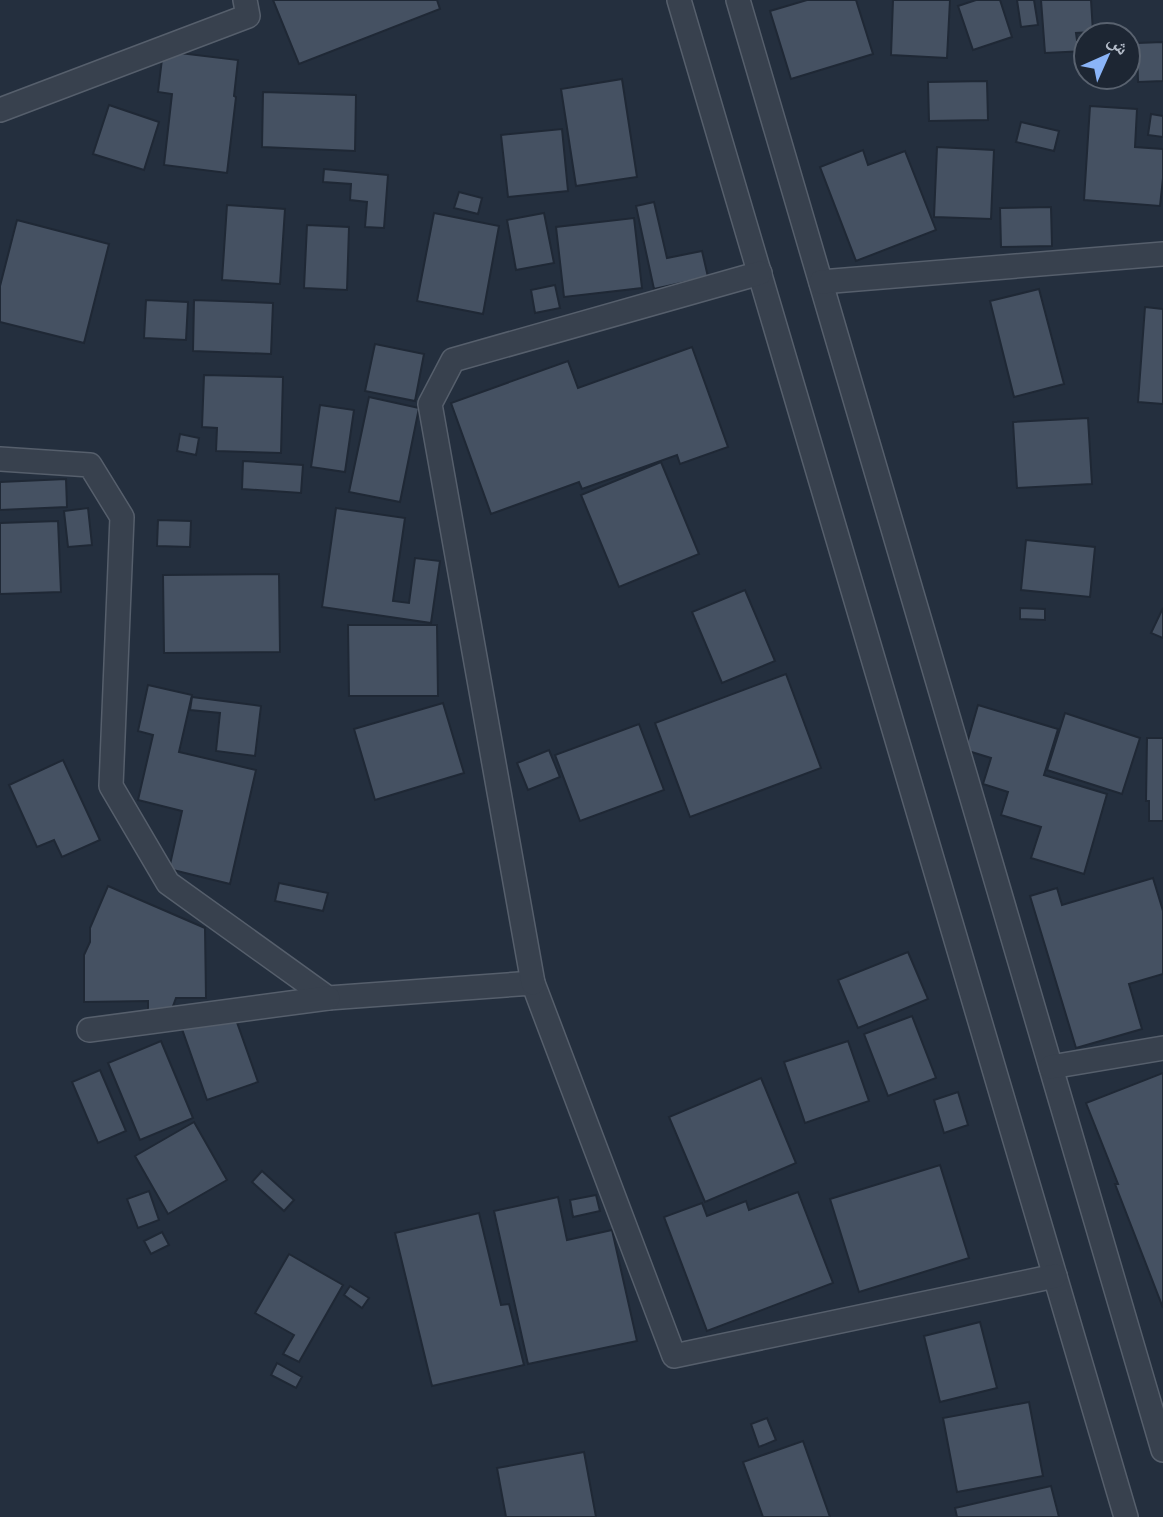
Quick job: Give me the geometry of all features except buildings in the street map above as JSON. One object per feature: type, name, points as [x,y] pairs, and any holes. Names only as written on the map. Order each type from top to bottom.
[{"type":"street","points":[[0,112],[248,16],[245,0]]},
{"type":"street","points":[[679,0],[1126,1517]]},
{"type":"street","points":[[738,0],[1163,1450]]},
{"type":"street","points":[[821,282],[1163,254]]},
{"type":"street","points":[[760,273],[453,360],[430,404],[533,983],[674,1356],[1055,1276]]},
{"type":"street","points":[[0,459],[90,465],[122,517],[111,786],[168,883],[328,998]]},
{"type":"street","points":[[89,1030],[328,998],[533,983]]},
{"type":"street","points":[[1051,1067],[1163,1048]]}]
